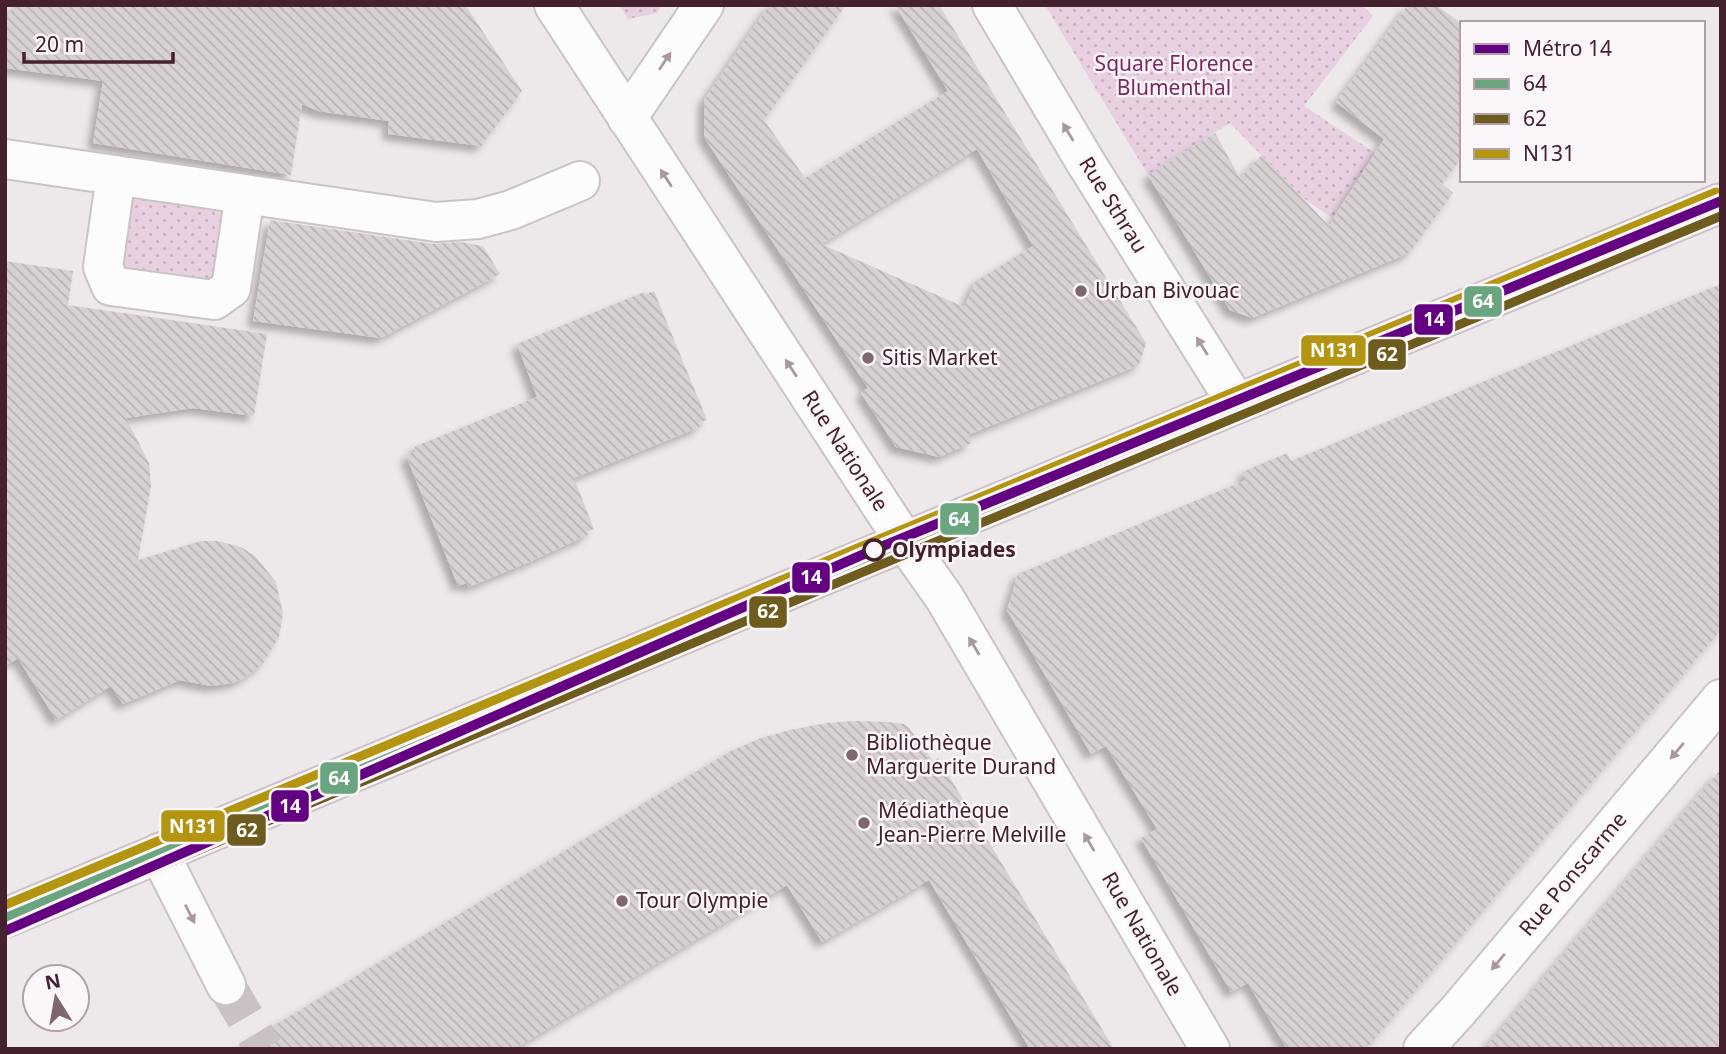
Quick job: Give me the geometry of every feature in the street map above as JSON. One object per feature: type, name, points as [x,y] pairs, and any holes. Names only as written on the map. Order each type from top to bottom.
[{"type":"main road","points":[[5,918],[1721,203]]},
{"type":"street","name":"Rue Nationale","points":[[554,5],[905,542],[944,597],[1210,1049]]},
{"type":"street","points":[[627,118],[704,5]]},
{"type":"street","name":"Rue Sthrau","points":[[992,5],[1086,163],[1237,404]]},
{"type":"street","points":[[5,159],[436,222],[478,219],[511,210],[580,181]]},
{"type":"street","points":[[116,175],[103,267],[111,286],[214,300],[231,288],[245,194]]},
{"type":"street","name":"Rue Ponscarme","points":[[1423,1049],[1721,699]]},
{"type":"street","points":[[159,853],[226,985]]},
{"type":"green space","points":[[619,5],[662,5],[657,13],[628,19]]},
{"type":"green space","name":"Square Florence Blumenthal","points":[[1045,5],[1362,5],[1373,16],[1304,106],[1375,153],[1332,218],[1302,197],[1230,123],[1148,175]]},
{"type":"green space","points":[[131,195],[227,208],[216,285],[117,270]]},
{"type":"building","points":[[13,5],[466,6],[522,91],[481,146],[388,134],[389,121],[318,111],[302,104],[291,175],[93,143],[103,81],[5,68],[5,22]]},
{"type":"building","points":[[769,5],[846,5],[764,120],[805,178],[948,91],[895,5],[939,5],[1146,343],[1139,365],[968,435],[972,443],[939,457],[896,447],[861,393],[868,388],[704,137],[704,100]],"holes":[[[977,149],[1033,246],[976,281],[964,307],[821,244]]]},
{"type":"building","points":[[1408,5],[1436,5],[1460,23],[1460,160],[1442,184],[1453,193],[1409,253],[1252,318],[1230,310],[1148,175],[1215,133],[1240,178],[1262,155],[1329,226],[1384,139],[1336,102]]},
{"type":"building","points":[[270,220],[433,244],[459,242],[483,246],[500,274],[381,338],[253,321]]},
{"type":"building","points":[[5,261],[73,271],[68,305],[267,334],[254,416],[193,408],[126,418],[149,463],[151,486],[138,560],[201,541],[217,541],[241,547],[255,556],[276,582],[283,613],[279,637],[262,665],[242,679],[211,686],[180,680],[123,704],[111,686],[56,720],[18,658],[5,666]]},
{"type":"building","points":[[1721,284],[1721,630],[1366,1049],[1287,1049],[1248,983],[1231,992],[1141,838],[1157,829],[1106,746],[1091,754],[1007,610],[1018,574],[1246,480],[1242,472],[1287,453],[1291,461]]},
{"type":"building","points":[[654,291],[707,420],[699,423],[700,427],[574,478],[594,529],[587,532],[588,535],[469,587],[467,583],[458,586],[406,455],[416,452],[414,447],[537,397],[517,344],[644,292],[646,294]]},
{"type":"building","points":[[855,721],[904,724],[933,761],[938,758],[1114,1049],[1030,1049],[929,880],[822,942],[787,885],[514,1049],[235,1049],[729,752],[761,738],[790,730]]},
{"type":"building","points":[[1721,769],[1721,1049],[1484,1049],[1556,963]]},
{"type":"tunnel","points":[[226,985],[264,1049]]},
{"type":"metro line","name":"14","points":[[5,931],[871,551],[1721,201]]},
{"type":"transit line","name":"N131","points":[[5,905],[1716,192]]},
{"type":"transit line","name":"64","points":[[5,918],[1721,203]]},
{"type":"transit line","name":"62","points":[[10,929],[1721,216]]},
{"type":"place","name":"Urban Bivouac","points":[[1081,291]]},
{"type":"place","name":"Sitis Market","points":[[868,358]]},
{"type":"place","name":"Olympiades","points":[[874,550]]},
{"type":"place","name":"Bibliothèque Marguerite Durand","points":[[852,755]]},
{"type":"place","name":"Médiathèque Jean-Pierre Melville","points":[[864,823]]},
{"type":"place","name":"Tour Olympie","points":[[622,901]]}]
